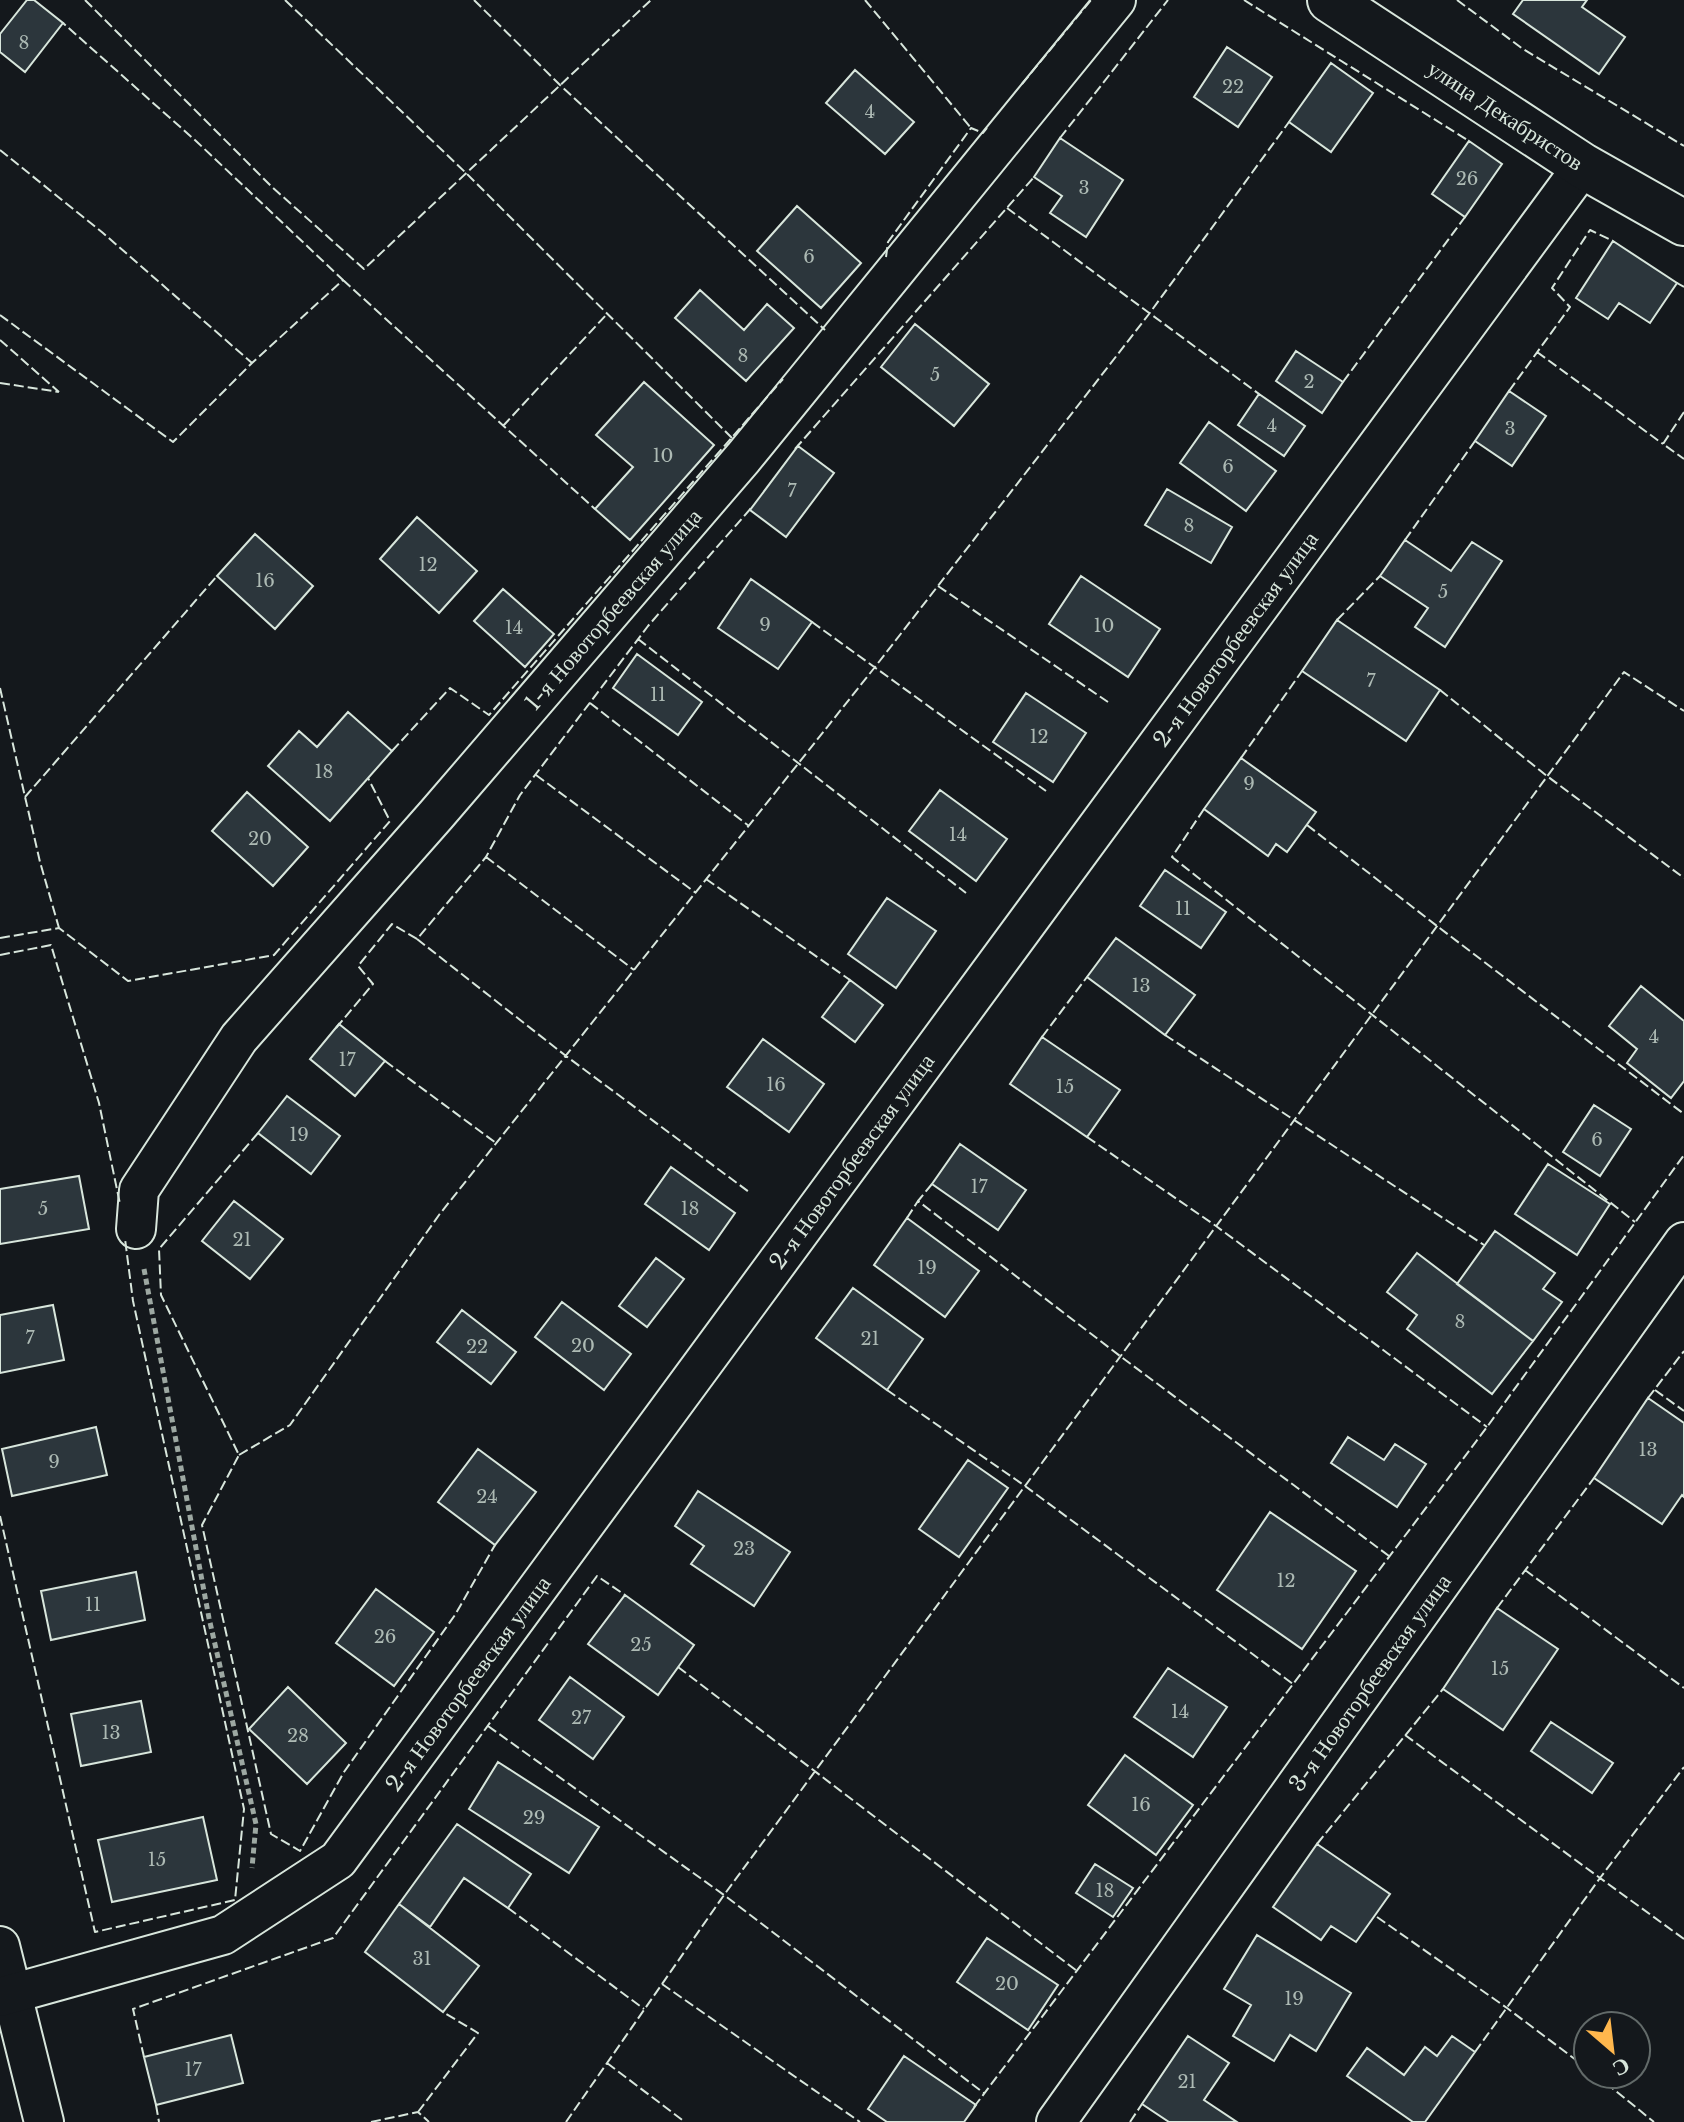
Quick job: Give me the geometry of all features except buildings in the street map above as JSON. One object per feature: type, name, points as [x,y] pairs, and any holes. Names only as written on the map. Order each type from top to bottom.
[{"type":"main road","name":"улица Декабристов","points":[[1330,0],[1583,166],[1684,223]]},
{"type":"street","name":"1-я Новоторбеевская улица","points":[[136,1229],[139,1190],[239,1038],[436,815],[743,458],[1116,0]]},
{"type":"street","name":"2-я Новоторбеевская улица","points":[[6,1996],[223,1935],[338,1860],[1583,166]]},
{"type":"street","name":"3-я Новоторбеевская улица","points":[[1056,2122],[1684,1242]]},
{"type":"street","points":[[0,1946],[6,1996],[44,2122]]},
{"type":"path","points":[[136,1229],[209,1618],[256,1824],[246,1920]]},
{"type":"fence","points":[[85,0],[272,187],[364,269],[651,0]]},
{"type":"fence","points":[[285,0],[466,173],[732,438]]},
{"type":"fence","points":[[474,0],[560,85],[825,330]]},
{"type":"fence","points":[[865,0],[971,128]]},
{"type":"fence","points":[[1022,84],[1091,0]]},
{"type":"fence","points":[[1060,138],[1168,0]]},
{"type":"fence","points":[[1244,0],[1469,141]]},
{"type":"fence","points":[[1457,0],[1523,49],[1684,146]]},
{"type":"fence","points":[[0,315],[173,442],[252,363],[343,280],[196,141],[63,23]]},
{"type":"fence","points":[[239,1455],[290,1425],[439,1215],[875,667],[1149,314],[1289,122]]},
{"type":"fence","points":[[886,257],[888,242],[971,128],[983,133],[987,128]]},
{"type":"fence","points":[[0,150],[103,233],[252,363]]},
{"type":"fence","points":[[795,449],[1034,177]]},
{"type":"fence","points":[[1007,208],[1259,394]]},
{"type":"fence","points":[[1343,382],[1465,217]]},
{"type":"fence","points":[[1509,391],[1570,307],[1552,288],[1590,230],[1613,241]]},
{"type":"fence","points":[[343,280],[595,509]]},
{"type":"fence","points":[[1677,283],[1684,287]]},
{"type":"fence","points":[[503,426],[607,314]]},
{"type":"fence","points":[[0,340],[59,392]]},
{"type":"fence","points":[[1537,352],[1663,444]]},
{"type":"fence","points":[[392,751],[450,688],[489,715],[783,379]]},
{"type":"fence","points":[[0,383],[59,392]]},
{"type":"fence","points":[[1684,412],[1663,444],[1684,459]]},
{"type":"fence","points":[[1405,540],[1475,441]]},
{"type":"fence","points":[[336,1028],[373,984],[358,966],[392,924],[417,939],[486,857],[520,795],[648,626],[752,507]]},
{"type":"fence","points":[[25,797],[217,576]]},
{"type":"fence","points":[[1337,620],[1380,576]]},
{"type":"fence","points":[[938,586],[1108,702]]},
{"type":"fence","points":[[812,622],[1046,791]]},
{"type":"fence","points":[[638,639],[966,893]]},
{"type":"fence","points":[[1241,758],[1302,671]]},
{"type":"fence","points":[[566,2122],[724,1895],[1624,672],[1684,711]]},
{"type":"fence","points":[[0,688],[40,862],[59,928]]},
{"type":"fence","points":[[1440,690],[1547,776],[1684,878]]},
{"type":"fence","points":[[590,703],[749,826]]},
{"type":"fence","points":[[536,775],[696,893]]},
{"type":"fence","points":[[0,938],[59,928],[128,981],[274,955],[390,821],[368,778]]},
{"type":"fence","points":[[1204,809],[1172,857],[1635,1222]]},
{"type":"fence","points":[[1307,825],[1684,1114]]},
{"type":"fence","points":[[486,857],[634,970]]},
{"type":"fence","points":[[706,879],[850,980]]},
{"type":"fence","points":[[417,939],[566,1056],[749,1192]]},
{"type":"fence","points":[[0,955],[51,945],[99,1103],[120,1204]]},
{"type":"fence","points":[[1042,1037],[1087,977]]},
{"type":"fence","points":[[1165,1035],[1484,1245]]},
{"type":"fence","points":[[385,1061],[496,1143]]},
{"type":"fence","points":[[258,1133],[159,1249],[161,1295],[239,1455],[202,1525],[271,1834],[300,1851],[344,1772],[455,1615],[495,1545]]},
{"type":"fence","points":[[1087,1137],[1216,1226],[1487,1427]]},
{"type":"fence","points":[[974,2107],[1487,1427],[1684,1155]]},
{"type":"fence","points":[[932,1184],[918,1201],[1389,1556]]},
{"type":"fence","points":[[907,1218],[918,1201]]},
{"type":"fence","points":[[0,1516],[95,1932],[235,1900],[244,1809],[133,1301],[125,1239]]},
{"type":"fence","points":[[1648,1398],[1684,1351]]},
{"type":"fence","points":[[887,1390],[1025,1486],[1293,1684]]},
{"type":"fence","points":[[1655,1390],[1684,1411]]},
{"type":"fence","points":[[1497,1608],[1594,1478]]},
{"type":"fence","points":[[1525,1570],[1684,1688]]},
{"type":"fence","points":[[144,2057],[133,2009],[333,1938],[597,1576],[625,1595]]},
{"type":"fence","points":[[678,1667],[1077,1971]]},
{"type":"fence","points":[[1317,1844],[1443,1689]]},
{"type":"fence","points":[[488,1726],[724,1895],[985,2094]]},
{"type":"fence","points":[[1405,1735],[1600,1878],[1684,1767]]},
{"type":"fence","points":[[1475,2052],[1600,1878],[1684,1939]]},
{"type":"fence","points":[[508,1908],[644,2009]]},
{"type":"fence","points":[[1377,1917],[1572,2057]]},
{"type":"fence","points":[[662,1984],[860,2122]]},
{"type":"fence","points":[[418,2112],[478,2033],[443,2012]]},
{"type":"fence","points":[[607,2063],[685,2122]]},
{"type":"fence","points":[[1615,2090],[1654,2122]]},
{"type":"fence","points":[[1130,2122],[1142,2104]]},
{"type":"fence","points":[[156,2105],[159,2122]]},
{"type":"fence","points":[[371,2122],[418,2112],[429,2122]]}]
